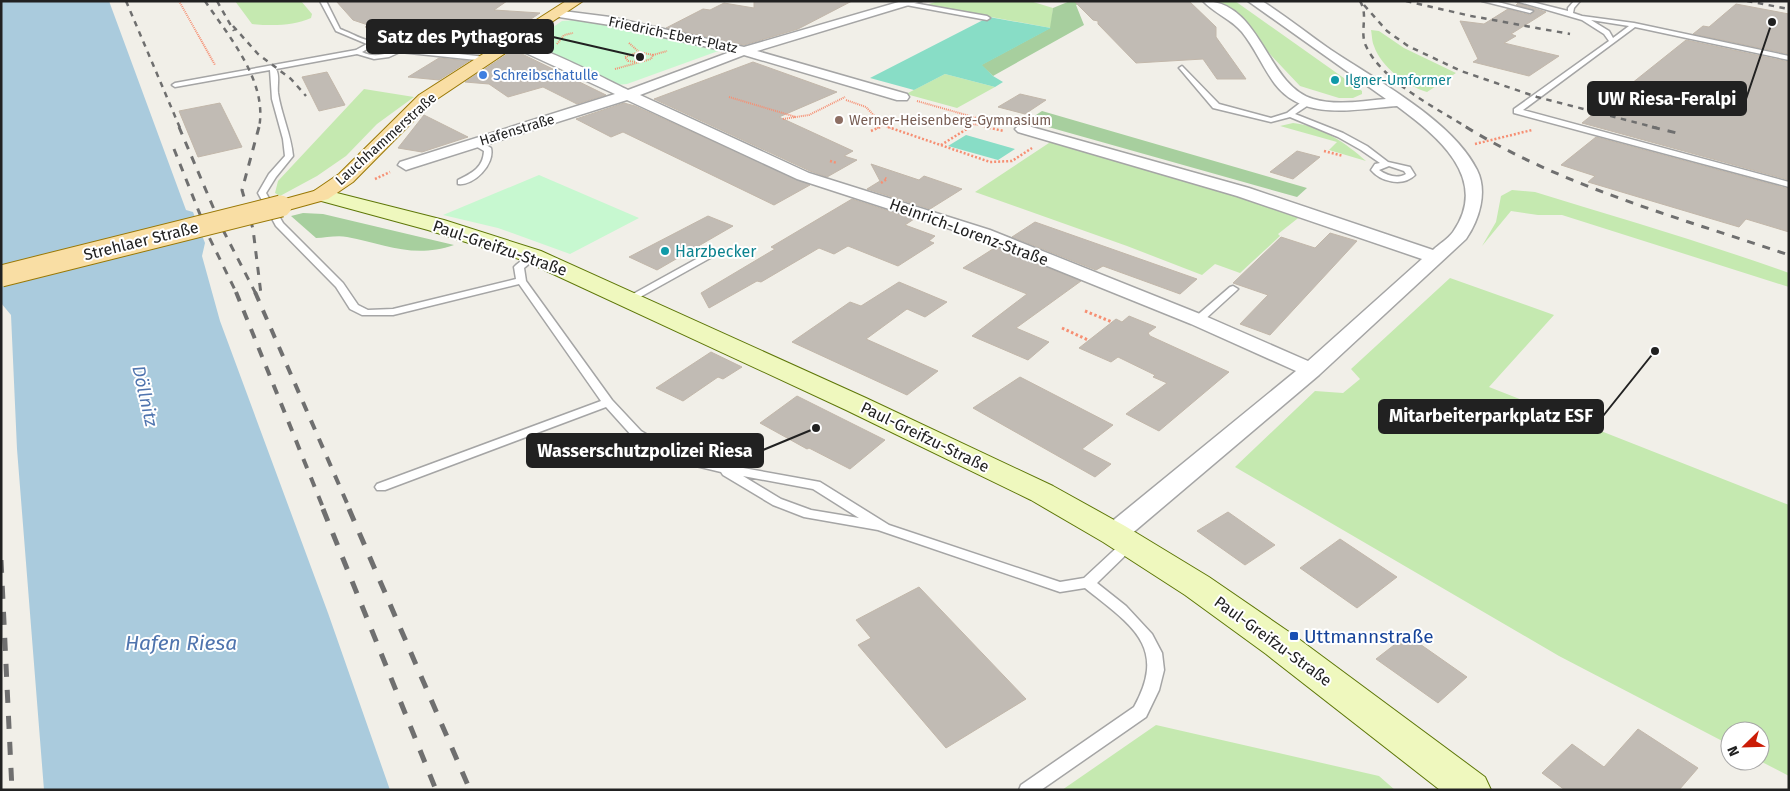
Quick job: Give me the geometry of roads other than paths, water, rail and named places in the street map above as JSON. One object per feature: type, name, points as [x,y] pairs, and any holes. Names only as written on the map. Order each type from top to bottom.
[{"type":"main road","name":"Lauchhammerstraße","points":[[321,195],[352,172],[425,99],[576,1]]},
{"type":"main road","name":"Strehlaer Straße","points":[[1,276],[321,195]]},
{"type":"main road","name":"Paul-Greifzu-Straße","points":[[321,195],[436,225],[533,256],[1009,477],[1122,538],[1197,586],[1279,644],[1471,790]]},
{"type":"street","points":[[1209,1],[1233,17],[1248,32],[1292,94],[1307,102],[1332,105],[1399,102]]},
{"type":"street","points":[[1122,538],[1460,235],[1472,211],[1473,188],[1469,170],[1451,145],[1399,102],[1254,1]]},
{"type":"street","points":[[744,50],[908,2]]},
{"type":"street","name":"Friedrich-Ebert-Platz","points":[[559,12],[744,50]]},
{"type":"street","points":[[509,44],[532,50],[627,95]]},
{"type":"street","name":"Friedrich-Ebert-Platz","points":[[627,95],[744,50]]},
{"type":"street","points":[[744,50],[774,62],[902,97]]},
{"type":"street","name":"Hafenstraße","points":[[406,165],[627,95]]},
{"type":"street","name":"Heinrich-Lorenz-Straße","points":[[627,95],[803,176],[984,234],[1198,320],[1311,370]]},
{"type":"street","points":[[1015,130],[1243,192],[1435,257]]},
{"type":"lane","points":[[323,1],[338,30],[373,44]]},
{"type":"lane","points":[[1485,1],[1585,21]]},
{"type":"lane","points":[[1519,1],[1789,58]]},
{"type":"lane","points":[[1535,1],[1572,12],[1602,29],[1611,37],[1612,41]]},
{"type":"lane","points":[[1572,12],[1577,1]]},
{"type":"lane","points":[[908,2],[987,18]]},
{"type":"lane","points":[[1634,25],[1518,111],[1789,185]]},
{"type":"lane","points":[[175,85],[358,52],[362,48],[373,44],[398,44],[401,45],[400,50]]},
{"type":"lane","points":[[358,52],[363,56],[376,56],[400,50],[486,59]]},
{"type":"lane","points":[[272,68],[276,76],[274,90],[284,126],[289,156],[272,176],[262,193],[280,224],[340,286],[354,307],[366,314],[394,312],[521,281]]},
{"type":"lane","points":[[1182,68],[1216,106],[1271,120],[1290,115],[1307,102]]},
{"type":"lane","points":[[1290,115],[1338,132],[1361,145],[1386,164]]},
{"type":"lane","points":[[461,182],[484,169],[488,160],[488,150],[477,143]]},
{"type":"lane","points":[[629,299],[710,255]]},
{"type":"lane","points":[[533,256],[519,267],[521,281],[608,402],[637,434],[674,457],[721,468],[816,485],[884,528]]},
{"type":"lane","points":[[1198,320],[1232,289]]},
{"type":"lane","points":[[381,487],[608,402]]},
{"type":"lane","points":[[721,468],[777,502],[809,514],[884,528],[1060,587],[1088,583],[1122,538]]},
{"type":"lane","points":[[1027,790],[1140,712],[1152,694],[1157,675],[1156,657],[1146,635],[1129,616],[1088,583]]},
{"type":"water","name":"Hafen Riesa","points":[[1,1],[109,1],[186,210],[193,212],[205,243],[202,256],[220,321],[328,613],[390,790],[44,790],[17,449],[11,315],[1,303]]},
{"type":"railway","points":[[126,1],[180,128]]},
{"type":"railway","points":[[205,1],[235,45],[252,77],[258,93],[259,128]]},
{"type":"railway","points":[[217,1],[234,31]]},
{"type":"railway","points":[[1360,1],[1364,12],[1363,35],[1366,46],[1384,71],[1411,93],[1468,128]]},
{"type":"railway","points":[[1406,1],[1471,16],[1570,34]]},
{"type":"railway","points":[[1747,1],[1789,9]]},
{"type":"railway","points":[[1364,5],[1387,31],[1408,46],[1461,71],[1537,97],[1657,128]]},
{"type":"railway","points":[[233,26],[258,54],[291,79],[306,96]]},
{"type":"railway","points":[[179,127],[222,228],[255,292]]},
{"type":"railway","points":[[259,127],[242,190],[253,229],[261,294]]},
{"type":"railway","points":[[1466,127],[1542,167],[1623,200],[1789,255]]},
{"type":"railway","points":[[1652,127],[1677,133]]},
{"type":"railway","points":[[174,149],[209,237],[237,294]]},
{"type":"railway","points":[[236,292],[324,510]]},
{"type":"railway","points":[[255,292],[350,510]]},
{"type":"railway","points":[[323,509],[436,790]]},
{"type":"railway","points":[[349,509],[470,790]]},
{"type":"railway","points":[[1,560],[12,790]]},
{"type":"place","name":"UW Riesa-Feralpi","points":[[1772,22]]},
{"type":"place","name":"Satz des Pythagoras","points":[[640,57]]},
{"type":"place","name":"Schreibschatulle","points":[[483,75]]},
{"type":"place","name":"Ilgner-Umformer","points":[[1335,80]]},
{"type":"place","name":"Werner-Heisenberg-Gymnasium","points":[[839,120]]},
{"type":"place","name":"Harzbecker","points":[[665,251]]},
{"type":"place","name":"Mitarbeiterparkplatz ESF","points":[[1655,351]]},
{"type":"place","name":"Wasserschutzpolizei Riesa","points":[[816,428]]},
{"type":"place","name":"Uttmannstraße","points":[[1294,636]]},
{"type":"water label","name":"Döllnitz","points":[[145,396]]}]
